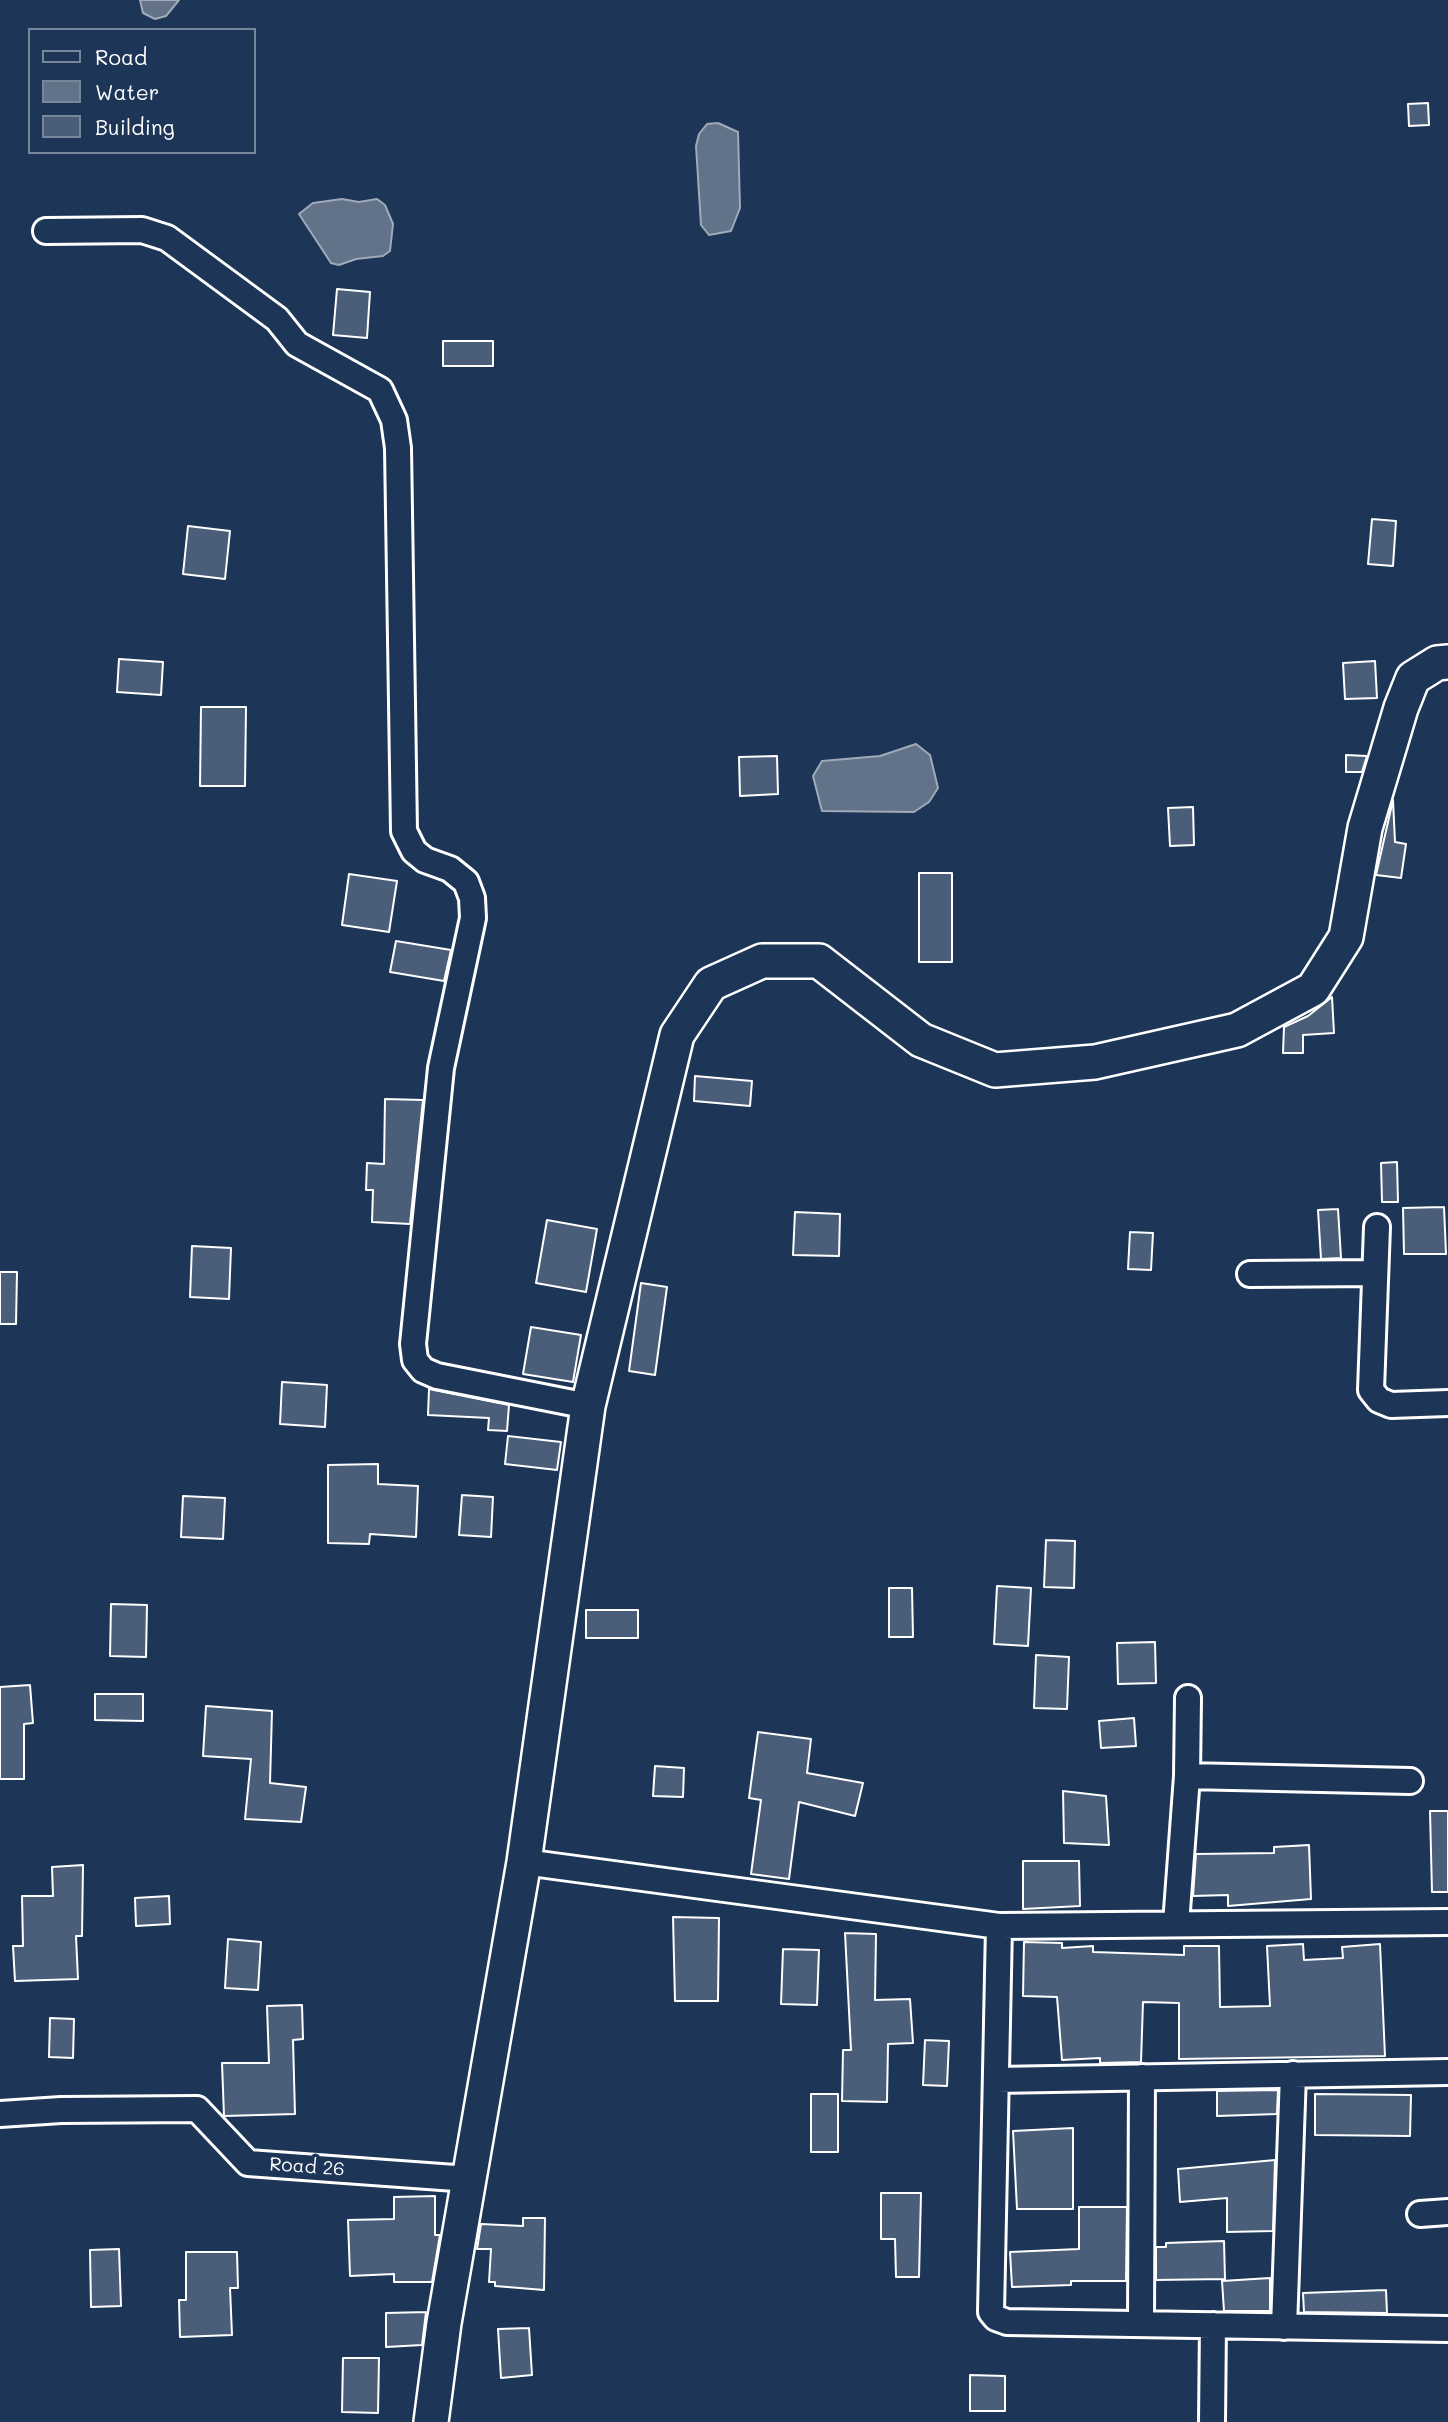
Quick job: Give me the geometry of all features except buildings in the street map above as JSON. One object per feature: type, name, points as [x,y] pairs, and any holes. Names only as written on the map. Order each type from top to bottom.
[{"type":"main road","points":[[431,2422],[444,2323],[524,1862],[588,1406],[677,1035],[711,984],[762,961],[819,961],[921,1040],[995,1070],[1095,1062],[1237,1030],[1312,989],[1346,937],[1365,828],[1401,708],[1413,678],[1437,663],[1448,662]]},
{"type":"street","points":[[46,231],[142,230],[167,238],[277,319],[297,344],[380,390],[394,420],[398,448],[404,831],[414,851],[425,860],[450,869],[466,882],[472,898],[473,918],[441,1068],[413,1344],[415,1360],[423,1370],[437,1376],[588,1406]]},
{"type":"street","points":[[1377,1227],[1371,1390],[1379,1400],[1391,1405],[1448,1403]]},
{"type":"street","points":[[1250,1274],[1375,1273]]},
{"type":"street","points":[[1176,1924],[1187,1776],[1188,1698]]},
{"type":"street","points":[[1187,1776],[1410,1781]]},
{"type":"street","points":[[524,1862],[999,1926],[1448,1922]]},
{"type":"street","points":[[999,1926],[991,2312],[996,2318],[1007,2322],[1448,2329]]},
{"type":"street","points":[[996,2080],[1448,2072]]},
{"type":"street","points":[[1284,2327],[1293,2074]]},
{"type":"street","points":[[1141,2323],[1142,2077]]},
{"type":"street","name":"Road 26","points":[[0,2114],[197,2109],[248,2163],[469,2179]]},
{"type":"street","points":[[1420,2214],[1448,2212]]},
{"type":"street","points":[[1212,2422],[1213,2325]]},
{"type":"water","points":[[140,0],[179,0],[166,16],[155,19],[143,13]]},
{"type":"water","points":[[718,123],[738,132],[740,208],[731,231],[709,235],[701,225],[696,146],[699,134],[707,124]]},
{"type":"water","points":[[342,199],[359,202],[377,199],[385,205],[393,224],[390,251],[383,256],[356,259],[339,265],[331,263],[299,214],[313,203]]},
{"type":"water","points":[[916,744],[930,755],[938,788],[929,802],[914,812],[822,811],[813,776],[822,761],[880,756]]}]
